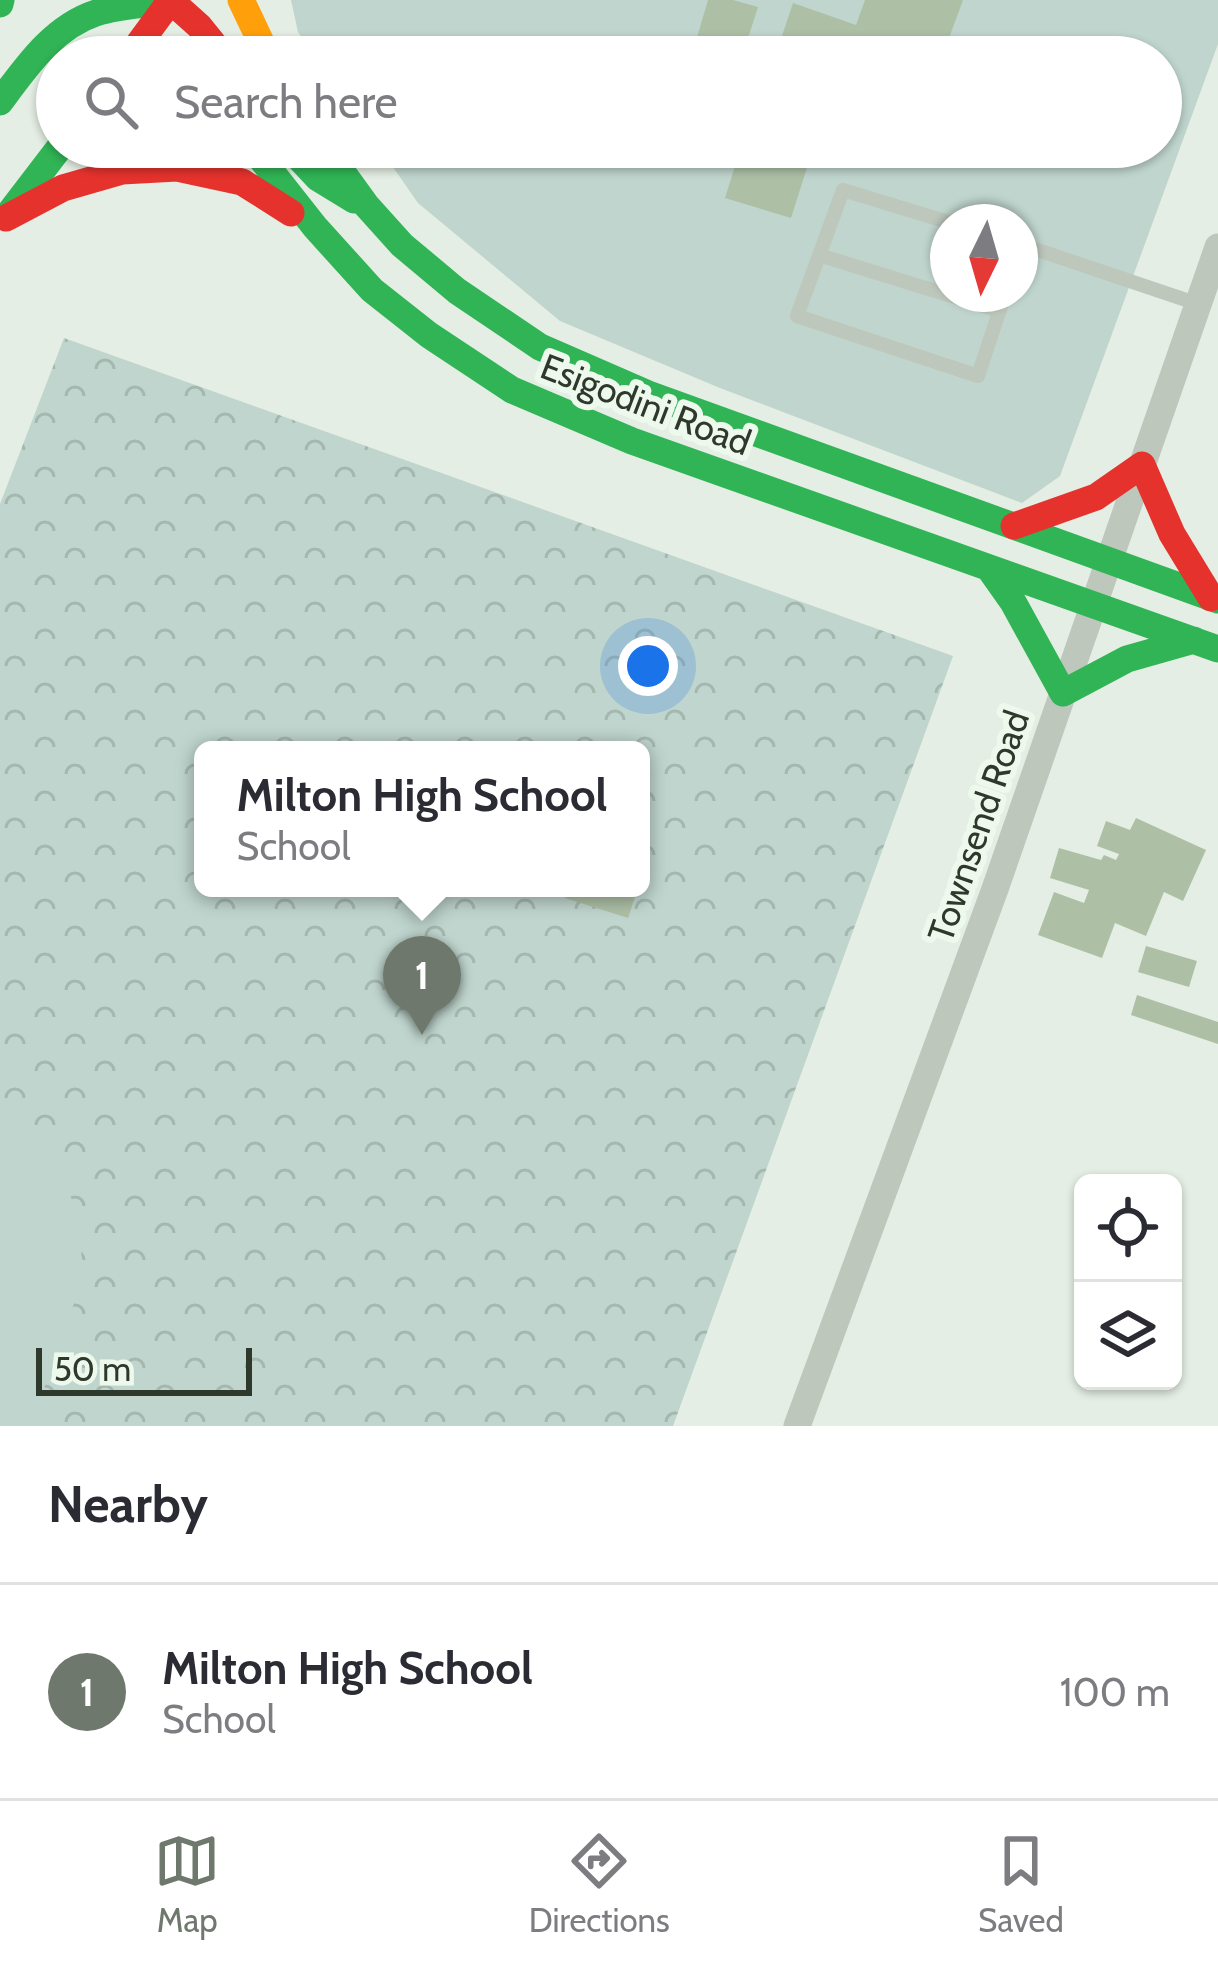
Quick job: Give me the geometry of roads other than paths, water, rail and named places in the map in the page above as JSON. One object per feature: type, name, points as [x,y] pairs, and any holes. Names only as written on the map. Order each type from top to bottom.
[{"type":"main road","points":[[144,36],[171,0]]},
{"type":"main road","points":[[171,0],[191,36]]},
{"type":"main road","points":[[171,0],[207,36]]},
{"type":"main road","points":[[57,36],[95,13],[171,0]]},
{"type":"main road","points":[[241,0],[258,36]]},
{"type":"main road","points":[[0,102],[36,55]]},
{"type":"main road","points":[[3,222],[44,168]]},
{"type":"main road","points":[[3,222],[63,188],[122,171],[177,168],[242,182],[315,227]]},
{"type":"main road","name":"Esigodini Road","points":[[269,168],[372,290],[512,391],[632,441],[1206,645]]},
{"type":"main road","points":[[305,168],[335,192],[366,205]]},
{"type":"main road","name":"Esigodini Road","points":[[339,168],[402,245],[457,291],[540,347],[648,394],[1214,599]]},
{"type":"main road","points":[[1014,526],[1096,497],[1142,465],[1185,561],[1214,599]]},
{"type":"main road","points":[[989,568],[1063,693],[1127,658],[1206,645]]},
{"type":"street","name":"Townsend Road","points":[[796,1426],[987,912],[1218,248]]},
{"type":"lane","points":[[930,217],[843,190],[797,316],[978,376],[999,312]]},
{"type":"lane","points":[[1038,252],[1198,304]]},
{"type":"lane","points":[[819,255],[930,289]]},
{"type":"place","name":"Milton High School","points":[[422,1035]]}]
